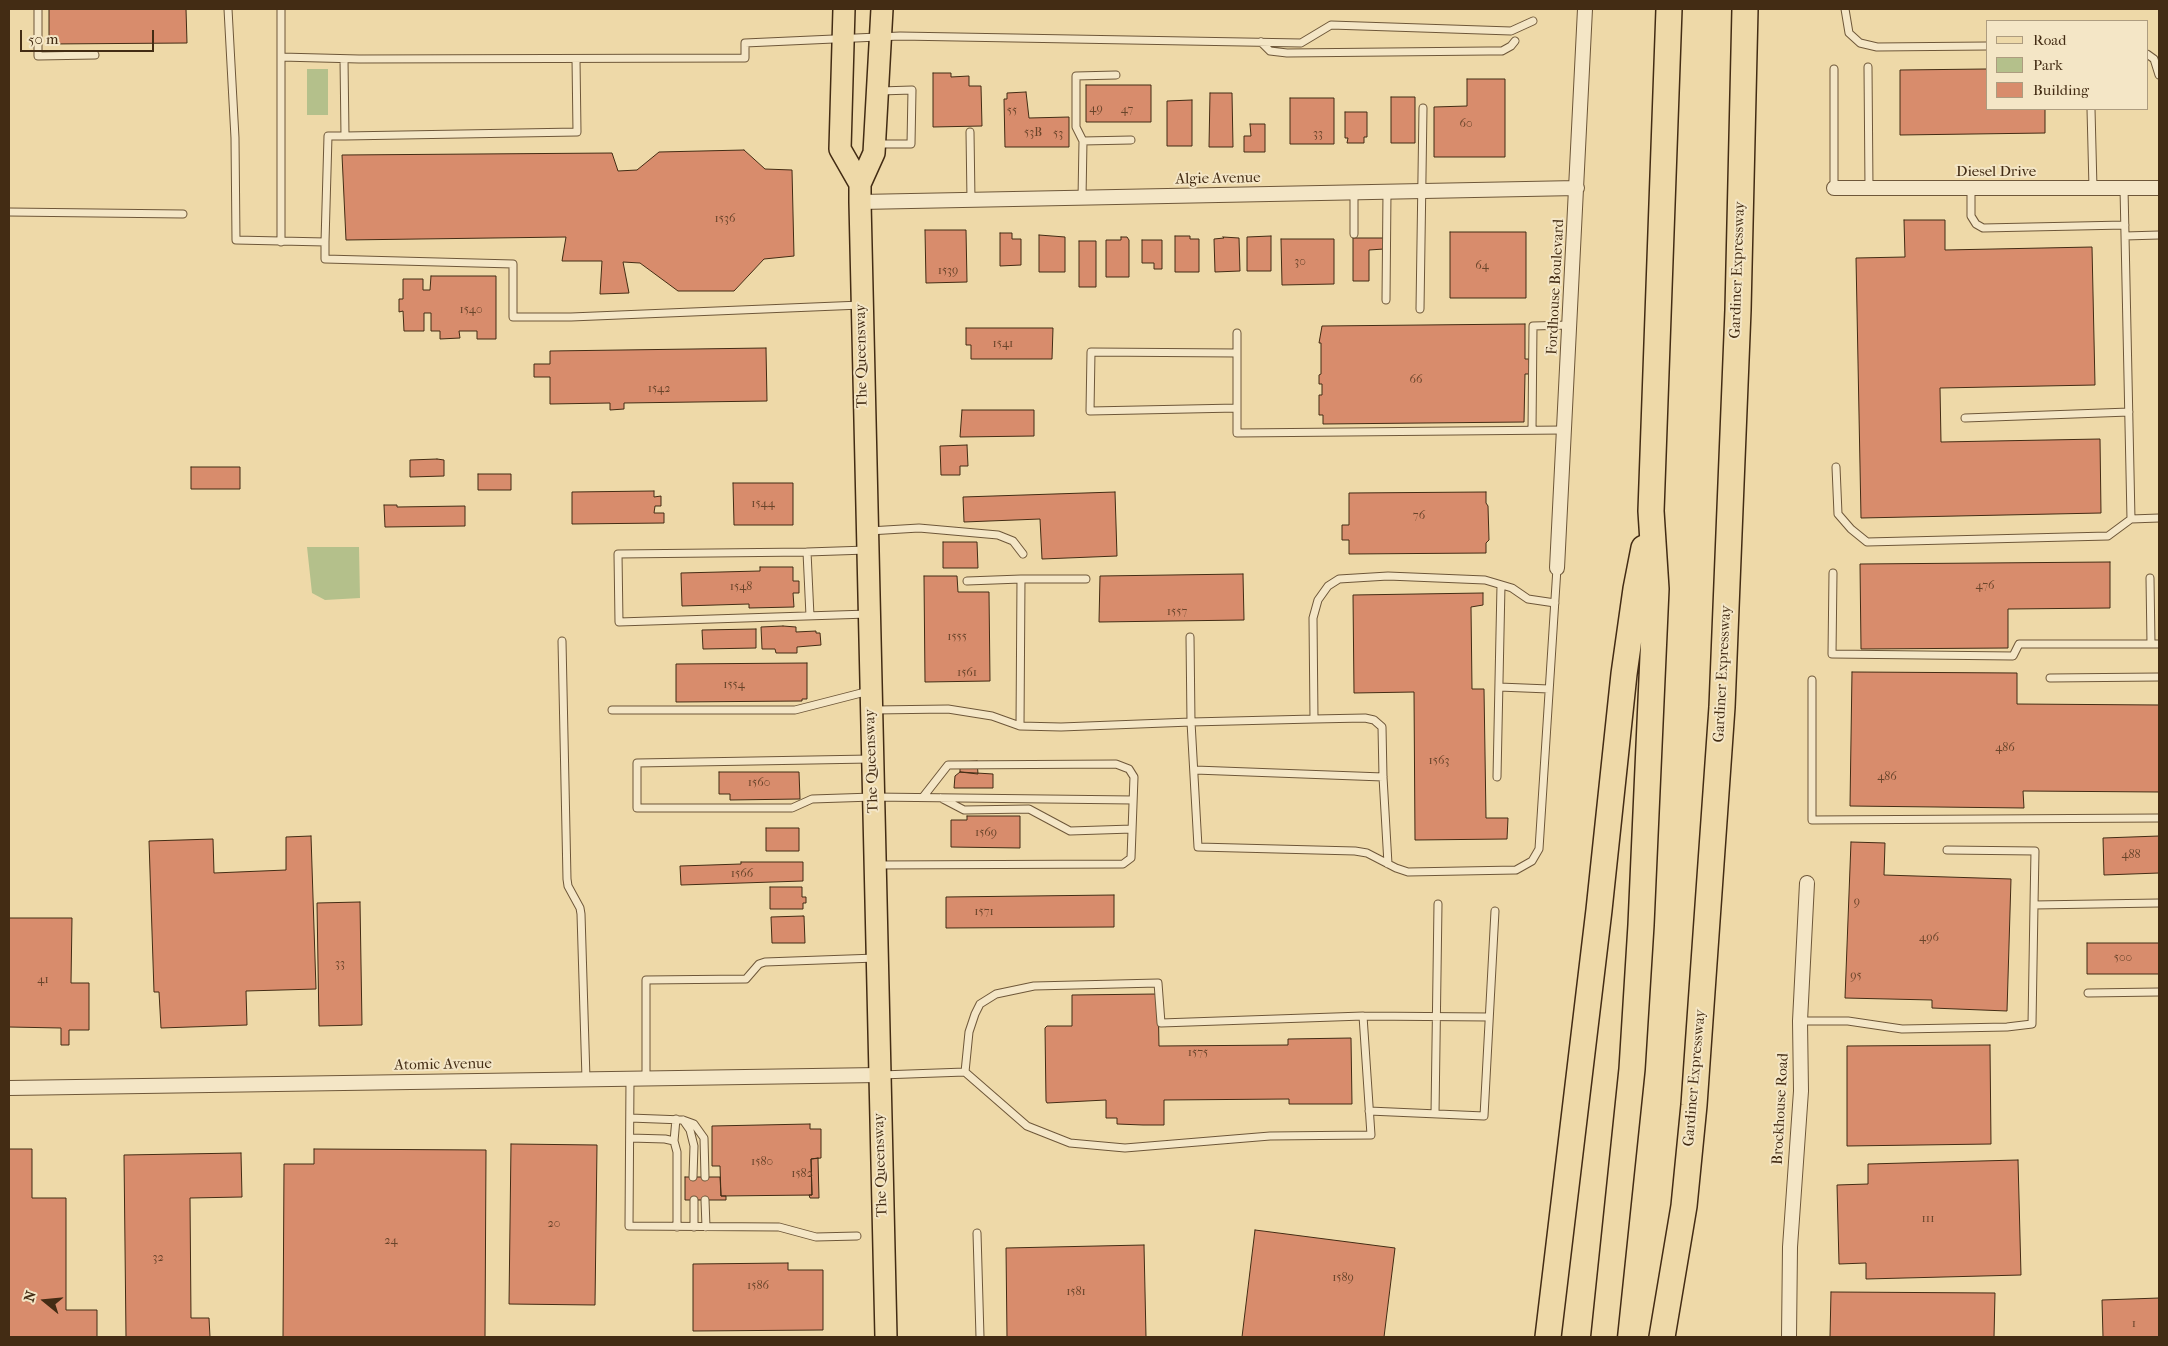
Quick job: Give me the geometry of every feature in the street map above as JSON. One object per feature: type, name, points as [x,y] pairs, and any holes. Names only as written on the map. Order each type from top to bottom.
[{"type":"highway","points":[[1604,1337],[1632,1069],[1641,924],[1656,589],[1651,511],[1668,9]]},
{"type":"highway","name":"Gardiner Expressway","points":[[1662,1337],[1684,1206],[1694,1095],[1722,707],[1738,310],[1746,9]]},
{"type":"highway","points":[[1548,1337],[1598,920],[1624,674],[1636,589],[1651,511]]},
{"type":"highway","points":[[1677,1337],[1684,1206]]},
{"type":"main road","name":"The Queensway","points":[[844,9],[840,148],[860,193]]},
{"type":"main road","name":"The Queensway","points":[[882,9],[875,144],[860,193],[878,1075],[886,1337]]},
{"type":"street","name":"Fordhouse Boulevard","points":[[1557,568],[1585,9]]},
{"type":"street","name":"Algie Avenue","points":[[860,193],[971,200],[1577,188]]},
{"type":"street","name":"Diesel Drive","points":[[1834,188],[2159,188]]},
{"type":"street","name":"Brockhouse Road","points":[[1788,1337],[1790,1247],[1801,1091],[1800,1020],[1807,883]]},
{"type":"street","name":"Atomic Avenue","points":[[9,1088],[878,1075]]},
{"type":"lane","points":[[38,9],[38,56],[95,55]]},
{"type":"lane","points":[[228,9],[235,138],[236,240],[325,242]]},
{"type":"lane","points":[[281,9],[281,242]]},
{"type":"lane","points":[[1845,9],[1849,33],[1860,43],[1877,48],[1986,46]]},
{"type":"lane","points":[[281,57],[344,59],[745,58],[745,43],[880,37],[1301,43],[1331,25],[1510,31],[1533,21]]},
{"type":"lane","points":[[1262,42],[1270,51],[1287,52],[1441,52],[1502,51],[1511,46],[1515,41]]},
{"type":"lane","points":[[2148,55],[2154,59],[2159,75]]},
{"type":"lane","points":[[576,58],[577,132],[328,136],[325,259],[513,264],[513,316],[571,317],[861,305]]},
{"type":"lane","points":[[344,59],[345,136]]},
{"type":"lane","points":[[1868,67],[1869,188]]},
{"type":"lane","points":[[1834,69],[1834,188]]},
{"type":"lane","points":[[1082,198],[1083,141],[1076,126],[1076,76],[1116,75]]},
{"type":"lane","points":[[875,144],[911,144],[912,90],[877,91]]},
{"type":"lane","points":[[1420,310],[1423,108]]},
{"type":"lane","points":[[2091,110],[2093,188]]},
{"type":"lane","points":[[970,132],[971,200]]},
{"type":"lane","points":[[1083,141],[1131,140]]},
{"type":"lane","points":[[2124,188],[2131,519]]},
{"type":"lane","points":[[1970,189],[1971,216],[1976,224],[1983,228],[2125,225]]},
{"type":"lane","points":[[1354,192],[1354,234]]},
{"type":"lane","points":[[1386,192],[1386,300]]},
{"type":"lane","points":[[9,212],[183,214]]},
{"type":"lane","points":[[2125,236],[2159,235]]},
{"type":"lane","points":[[1532,430],[1533,326],[1570,325]]},
{"type":"lane","points":[[1237,333],[1237,433],[1564,430]]},
{"type":"lane","points":[[1237,353],[1091,352],[1090,411],[1237,408]]},
{"type":"lane","points":[[1965,418],[2129,412]]},
{"type":"lane","points":[[1836,467],[1838,514],[1851,529],[1867,542],[2108,536],[2131,519],[2159,518]]},
{"type":"lane","points":[[869,614],[619,622],[618,554],[807,552],[919,528],[998,535],[1013,541],[1023,554]]},
{"type":"lane","points":[[807,552],[810,616]]},
{"type":"lane","points":[[1190,637],[1191,722],[1198,847],[1367,852],[1388,864],[1408,872],[1516,870],[1532,862],[1538,849],[1557,568]]},
{"type":"lane","points":[[1833,573],[1832,654],[2013,656],[2018,644],[2155,644],[2150,578]]},
{"type":"lane","points":[[1314,719],[1314,618],[1318,600],[1328,586],[1339,580],[1388,576],[1485,580],[1512,588],[1528,599],[1555,603]]},
{"type":"lane","points":[[1020,726],[1021,579]]},
{"type":"lane","points":[[967,581],[1086,579]]},
{"type":"lane","points":[[1497,777],[1501,585]]},
{"type":"lane","points":[[562,641],[567,879],[568,886],[580,908],[581,914],[586,1079]]},
{"type":"lane","points":[[2050,678],[2159,677]]},
{"type":"lane","points":[[1812,680],[1812,820],[2159,818]]},
{"type":"lane","points":[[1499,687],[1549,689]]},
{"type":"lane","points":[[612,710],[795,710],[871,700],[992,716],[1020,726],[1061,727],[1366,718],[1380,723],[1383,732],[1383,777],[1388,864]]},
{"type":"lane","points":[[872,759],[637,763],[637,808],[795,808],[812,799],[873,797],[1133,800]]},
{"type":"lane","points":[[875,865],[1123,864],[1131,858],[1134,777],[1132,772],[1116,764],[948,766],[923,797]]},
{"type":"lane","points":[[1195,770],[1383,777]]},
{"type":"lane","points":[[941,797],[964,810],[1029,809],[1070,831],[1132,829]]},
{"type":"lane","points":[[1800,1020],[1848,1021],[1902,1029],[2007,1027],[2032,1024],[2035,851],[1947,850]]},
{"type":"lane","points":[[2034,905],[2159,903]]},
{"type":"lane","points":[[1435,1114],[1438,904]]},
{"type":"lane","points":[[1369,1111],[1484,1116],[1495,911]]},
{"type":"lane","points":[[646,1078],[646,980],[746,979],[756,967],[765,962],[876,958]]},
{"type":"lane","points":[[965,1072],[969,1032],[980,1004],[996,994],[1034,986],[1158,982],[1161,1023],[1363,1016],[1489,1017]]},
{"type":"lane","points":[[2088,993],[2159,992]]},
{"type":"lane","points":[[878,1075],[965,1072],[1027,1126],[1070,1143],[1125,1148],[1270,1136],[1371,1134],[1363,1016]]},
{"type":"lane","points":[[630,1079],[629,1226],[779,1227],[813,1236],[857,1236]]},
{"type":"lane","points":[[630,1118],[679,1120],[694,1124],[704,1138],[705,1177]]},
{"type":"lane","points":[[677,1226],[677,1152],[674,1141],[679,1120]]},
{"type":"lane","points":[[679,1120],[692,1138],[693,1177]]},
{"type":"lane","points":[[630,1138],[674,1141]]},
{"type":"lane","points":[[694,1200],[694,1227]]},
{"type":"lane","points":[[705,1200],[706,1227]]},
{"type":"lane","points":[[977,1233],[980,1337]]},
{"type":"green space","points":[[307,69],[328,69],[328,115],[307,115]]},
{"type":"green space","points":[[307,547],[359,547],[360,598],[325,600],[312,593]]},
{"type":"building","points":[[49,9],[186,9],[187,43],[49,44]]},
{"type":"building","points":[[1986,69],[1986,110],[2045,110],[2045,133],[1900,135],[1900,70]]},
{"type":"building","points":[[933,73],[951,73],[951,77],[969,76],[969,86],[981,86],[982,126],[933,127]]},
{"type":"building","points":[[1467,79],[1505,79],[1505,157],[1434,157],[1434,107],[1467,106]]},
{"type":"building","points":[[1086,85],[1151,85],[1151,122],[1086,122]]},
{"type":"building","points":[[1026,92],[1029,118],[1069,117],[1069,147],[1005,147],[1004,99],[1007,99],[1007,93]]},
{"type":"building","points":[[1210,93],[1232,93],[1233,147],[1209,147]]},
{"type":"building","points":[[1391,97],[1415,97],[1415,143],[1391,143]]},
{"type":"building","points":[[1290,98],[1334,98],[1334,144],[1290,144]]},
{"type":"building","points":[[1192,100],[1192,146],[1167,146],[1167,101]]},
{"type":"building","points":[[1345,112],[1367,112],[1367,137],[1364,137],[1364,143],[1347,143],[1348,138],[1345,138]]},
{"type":"building","points":[[1250,124],[1265,124],[1265,152],[1244,152],[1244,136],[1251,136]]},
{"type":"building","points":[[744,150],[765,169],[792,170],[794,256],[764,259],[734,291],[678,291],[640,263],[623,262],[629,293],[600,294],[602,261],[562,261],[566,237],[346,240],[342,155],[612,153],[618,171],[637,170],[659,152]]},
{"type":"building","points":[[1904,220],[1945,220],[1945,250],[2092,247],[2095,385],[1940,388],[1941,442],[2100,439],[2101,513],[1861,518],[1856,258],[1905,257]]},
{"type":"building","points":[[925,230],[966,230],[967,282],[926,283]]},
{"type":"building","points":[[1450,232],[1526,232],[1526,298],[1450,298]]},
{"type":"building","points":[[1000,233],[1012,233],[1012,239],[1021,239],[1021,265],[1000,266]]},
{"type":"building","points":[[1039,235],[1065,237],[1065,272],[1039,272]]},
{"type":"building","points":[[1175,236],[1190,236],[1190,239],[1199,239],[1199,272],[1175,272]]},
{"type":"building","points":[[1271,236],[1271,271],[1247,271],[1247,237]]},
{"type":"building","points":[[1121,237],[1127,237],[1129,240],[1129,277],[1106,277],[1106,240],[1121,240]]},
{"type":"building","points":[[1223,237],[1239,238],[1240,271],[1215,272],[1214,239]]},
{"type":"building","points":[[1353,238],[1384,238],[1384,249],[1369,250],[1369,281],[1353,281]]},
{"type":"building","points":[[1281,239],[1334,239],[1334,284],[1282,285]]},
{"type":"building","points":[[1142,240],[1162,240],[1162,269],[1154,269],[1154,263],[1142,263]]},
{"type":"building","points":[[1079,241],[1096,241],[1096,287],[1079,287]]},
{"type":"building","points":[[431,276],[496,276],[496,339],[477,339],[477,331],[459,331],[460,338],[440,339],[440,331],[431,331],[431,313],[424,313],[424,331],[404,331],[403,311],[399,312],[399,299],[403,299],[403,279],[423,279],[423,290],[430,290]]},
{"type":"building","points":[[1525,324],[1525,359],[1529,359],[1530,374],[1525,374],[1524,422],[1323,424],[1323,415],[1319,415],[1319,395],[1322,395],[1322,384],[1319,384],[1319,375],[1321,374],[1321,343],[1319,343],[1322,326]]},
{"type":"building","points":[[966,328],[1053,328],[1052,359],[971,359],[971,345],[966,345]]},
{"type":"building","points":[[766,348],[767,401],[624,403],[624,409],[610,410],[610,403],[550,404],[550,377],[534,377],[534,364],[550,364],[550,351]]},
{"type":"building","points":[[962,410],[1034,410],[1034,436],[960,437]]},
{"type":"building","points":[[967,445],[968,466],[960,466],[960,475],[941,475],[940,446]]},
{"type":"building","points":[[410,460],[444,460],[444,476],[410,477]]},
{"type":"building","points":[[191,467],[240,467],[240,489],[191,489]]},
{"type":"building","points":[[478,474],[511,474],[511,490],[478,490]]},
{"type":"building","points":[[733,483],[793,483],[793,525],[734,525]]},
{"type":"building","points":[[654,491],[654,497],[661,496],[661,506],[655,506],[654,513],[664,513],[664,523],[572,524],[572,492]]},
{"type":"building","points":[[1115,492],[1117,556],[1042,559],[1040,519],[964,522],[963,497]]},
{"type":"building","points":[[1486,492],[1489,540],[1486,543],[1486,553],[1349,554],[1349,540],[1342,540],[1342,525],[1349,525],[1349,493]]},
{"type":"building","points":[[384,505],[397,505],[397,507],[465,506],[465,526],[385,527]]},
{"type":"building","points":[[943,542],[977,542],[978,568],[943,568]]},
{"type":"building","points":[[2110,562],[2110,608],[2008,609],[2008,648],[1861,649],[1860,564]]},
{"type":"building","points":[[760,567],[793,567],[793,581],[799,581],[799,593],[793,593],[794,607],[749,608],[749,604],[682,606],[681,573],[760,571]]},
{"type":"building","points":[[1243,574],[1244,620],[1099,622],[1100,576]]},
{"type":"building","points":[[924,576],[957,576],[958,592],[989,592],[990,681],[925,682]]},
{"type":"building","points":[[1483,593],[1483,605],[1471,607],[1472,689],[1484,689],[1486,818],[1508,818],[1507,839],[1415,840],[1414,692],[1354,693],[1353,595]]},
{"type":"building","points":[[761,627],[796,627],[796,632],[816,631],[816,633],[820,633],[821,645],[797,647],[797,653],[776,653],[775,649],[762,649]]},
{"type":"building","points":[[756,629],[756,648],[703,649],[702,630]]},
{"type":"building","points":[[807,663],[807,699],[802,699],[802,701],[676,702],[676,664]]},
{"type":"building","points":[[1852,672],[2017,673],[2017,704],[2159,705],[2159,792],[2023,791],[2024,808],[1850,806]]},
{"type":"building","points":[[977,761],[978,774],[960,772],[960,762]]},
{"type":"building","points":[[719,772],[799,772],[800,799],[730,800],[730,794],[719,794]]},
{"type":"building","points":[[960,772],[993,774],[993,788],[954,788],[955,776]]},
{"type":"building","points":[[967,816],[1020,816],[1020,848],[951,847],[951,820],[967,820]]},
{"type":"building","points":[[766,828],[799,828],[799,851],[766,851]]},
{"type":"building","points":[[311,836],[316,989],[246,991],[247,1025],[161,1028],[159,992],[154,992],[149,841],[213,839],[214,873],[286,870],[286,837]]},
{"type":"building","points":[[2159,836],[2159,873],[2104,875],[2103,838]]},
{"type":"building","points":[[1851,842],[1885,843],[1884,875],[2011,879],[2007,1011],[1932,1008],[1932,1000],[1845,998]]},
{"type":"building","points":[[741,862],[803,862],[803,881],[681,885],[680,866],[741,864]]},
{"type":"building","points":[[770,887],[802,887],[802,897],[806,897],[803,909],[770,909]]},
{"type":"building","points":[[1114,895],[1114,927],[946,928],[946,897]]},
{"type":"building","points":[[360,902],[362,1025],[319,1026],[317,903]]},
{"type":"building","points":[[804,916],[805,943],[772,943],[771,917]]},
{"type":"building","points":[[9,918],[72,918],[71,983],[89,983],[89,1030],[69,1030],[69,1045],[61,1045],[61,1028],[9,1027]]},
{"type":"building","points":[[2087,943],[2159,943],[2159,974],[2087,974]]},
{"type":"building","points":[[1158,994],[1159,1046],[1288,1045],[1288,1039],[1351,1038],[1352,1104],[1289,1104],[1289,1099],[1164,1100],[1164,1125],[1143,1125],[1117,1124],[1117,1118],[1106,1118],[1106,1100],[1047,1103],[1045,1028],[1047,1026],[1072,1026],[1072,995]]},
{"type":"building","points":[[1990,1045],[1991,1144],[1847,1146],[1847,1046]]},
{"type":"building","points":[[810,1124],[810,1129],[821,1129],[821,1158],[811,1159],[812,1195],[721,1196],[720,1166],[712,1166],[712,1126]]},
{"type":"building","points":[[511,1144],[597,1145],[595,1305],[509,1304]]},
{"type":"building","points":[[9,1149],[32,1149],[32,1198],[66,1198],[66,1310],[97,1310],[97,1337],[9,1337]]},
{"type":"building","points":[[314,1149],[486,1150],[485,1337],[283,1337],[284,1164],[314,1164]]},
{"type":"building","points":[[241,1153],[242,1197],[190,1198],[191,1318],[209,1318],[210,1337],[126,1337],[124,1155]]},
{"type":"building","points":[[818,1158],[819,1198],[810,1198],[809,1195],[812,1195],[811,1159]]},
{"type":"building","points":[[2018,1160],[2021,1275],[1866,1279],[1866,1263],[1839,1264],[1837,1185],[1868,1184],[1868,1164]]},
{"type":"building","points":[[685,1177],[720,1177],[721,1196],[726,1196],[726,1200],[685,1200]]},
{"type":"building","points":[[1255,1230],[1395,1248],[1384,1337],[1242,1337]]},
{"type":"building","points":[[1144,1245],[1146,1337],[1007,1337],[1006,1248]]},
{"type":"building","points":[[788,1263],[788,1270],[823,1270],[823,1330],[693,1331],[693,1264]]},
{"type":"building","points":[[1831,1292],[1995,1293],[1994,1337],[1830,1337]]},
{"type":"building","points":[[2159,1298],[2159,1337],[2103,1337],[2102,1300]]}]
